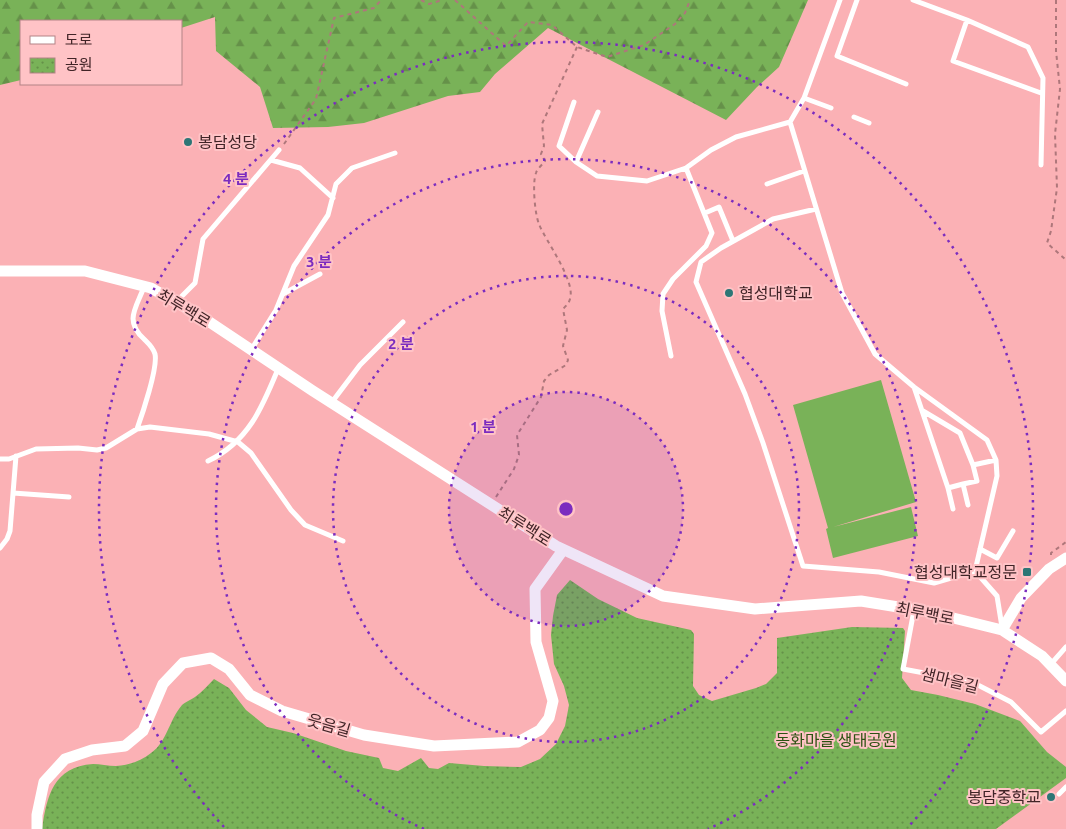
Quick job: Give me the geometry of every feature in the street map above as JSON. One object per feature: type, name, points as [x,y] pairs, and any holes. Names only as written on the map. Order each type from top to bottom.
[{"type":"street","name":"최루백로","points":[[0,271],[84,271],[151,288],[202,317],[331,403],[563,550],[663,596],[755,609],[861,601],[914,609],[1002,630]]},
{"type":"street","name":"웃음길","points":[[37,829],[37,815],[44,782],[65,759],[92,750],[125,746],[143,730],[164,684],[184,663],[211,658],[229,669],[250,695],[282,711],[364,735],[434,746],[518,742],[540,730],[549,718],[553,701],[536,642],[535,589],[563,550]]},
{"type":"street","points":[[1066,558],[1049,569],[1021,598],[1002,630],[1042,656],[1066,680]]},
{"type":"lane","points":[[574,102],[559,146],[576,162],[597,176],[647,181],[686,168],[711,150],[736,137],[790,122],[804,98],[840,0]]},
{"type":"lane","points":[[857,0],[837,56],[906,84]]},
{"type":"lane","points":[[913,0],[968,20],[1028,47],[1043,78],[1041,93],[1041,165]]},
{"type":"lane","points":[[968,20],[953,60],[1041,93]]},
{"type":"lane","points":[[804,98],[831,108]]},
{"type":"lane","points":[[576,162],[598,112]]},
{"type":"lane","points":[[854,117],[869,123]]},
{"type":"lane","points":[[790,122],[842,293],[875,354],[914,387],[987,440],[996,460],[997,476],[975,571]]},
{"type":"lane","points":[[176,302],[195,283],[203,239],[280,150]]},
{"type":"lane","points":[[251,350],[283,295],[294,266],[328,215],[336,184],[352,168],[394,153]]},
{"type":"lane","points":[[271,160],[300,168],[333,198]]},
{"type":"lane","points":[[671,356],[662,312],[663,294],[673,279],[706,246],[712,233],[686,168]]},
{"type":"lane","points":[[767,184],[804,171]]},
{"type":"lane","points":[[705,213],[719,207],[732,241]]},
{"type":"lane","points":[[816,209],[773,219],[732,241],[701,262],[696,282],[764,442],[804,566],[879,572],[934,583],[975,571]]},
{"type":"lane","points":[[283,295],[320,274]]},
{"type":"lane","points":[[137,429],[155,363],[155,354],[152,346],[132,325],[132,315],[144,286]]},
{"type":"lane","points":[[331,403],[360,365],[403,322]]},
{"type":"lane","points":[[208,461],[221,455],[238,442],[254,420],[266,398],[278,368]]},
{"type":"lane","points":[[914,387],[948,488],[953,509]]},
{"type":"lane","points":[[923,411],[960,433],[973,465],[977,481],[948,488]]},
{"type":"lane","points":[[0,459],[9,459],[36,449],[78,448],[97,450],[106,448],[137,429],[150,427],[209,434],[238,442],[251,453],[291,510],[305,524],[343,541]]},
{"type":"lane","points":[[0,548],[10,531],[16,456]]},
{"type":"lane","points":[[973,465],[996,460]]},
{"type":"lane","points":[[963,484],[968,505]]},
{"type":"lane","points":[[13,493],[69,497]]},
{"type":"lane","points":[[980,549],[997,558],[1013,530]]},
{"type":"lane","points":[[975,571],[997,596],[1002,630]]},
{"type":"lane","name":"샘마을길","points":[[914,609],[903,669],[972,682],[1011,702],[1040,732],[1066,711]]},
{"type":"lane","points":[[1051,664],[1066,647]]},
{"type":"lane","points":[[1059,794],[1066,787]]},
{"type":"path","points":[[280,150],[316,99],[334,18],[374,8],[381,0]]},
{"type":"path","points":[[421,0],[429,4],[442,0]]},
{"type":"path","points":[[455,0],[506,46],[528,22],[552,25],[577,47],[607,57],[644,45],[675,24],[684,13],[690,0]]},
{"type":"path","points":[[1056,0],[1056,51],[1060,89],[1054,134],[1057,188],[1051,231],[1046,240],[1066,260]]},
{"type":"path","points":[[491,505],[514,469],[519,455],[517,435],[541,397],[544,381],[549,375],[566,365],[568,360],[564,346],[567,330],[563,308],[571,296],[556,254],[538,223],[535,196],[536,173],[545,161],[542,154],[544,146],[542,124],[577,47]]},
{"type":"green space","points":[[0,0],[808,0],[779,67],[726,120],[548,28],[495,74],[480,92],[448,96],[364,123],[328,127],[273,128],[260,87],[216,51],[215,17],[182,28],[182,20],[20,20],[20,80],[0,85]]},
{"type":"green space","points":[[881,380],[916,502],[833,527],[911,507],[918,536],[833,558],[826,529],[828,528],[793,405]]},
{"type":"green space","name":"동화마을 생태공원","points":[[570,580],[598,599],[637,618],[691,630],[694,634],[693,686],[699,695],[712,701],[766,684],[777,673],[777,638],[852,627],[903,628],[905,631],[902,678],[911,690],[975,704],[1020,721],[1047,752],[1066,767],[1066,778],[996,829],[42,829],[46,805],[54,785],[61,777],[80,766],[93,764],[121,765],[135,762],[147,756],[161,743],[182,705],[198,695],[214,679],[229,688],[246,710],[267,727],[293,733],[346,751],[379,758],[383,768],[398,771],[421,758],[429,768],[438,769],[449,763],[521,767],[540,759],[556,744],[565,726],[569,705],[564,686],[554,664],[551,635],[557,595]]},
{"type":"place","name":"봉담성당","points":[[188,142]]},
{"type":"place","name":"협성대학교","points":[[729,293]]},
{"type":"place","name":"협성대학교정문","points":[[1027,572]]},
{"type":"place","name":"봉담중학교","points":[[1051,797]]}]
